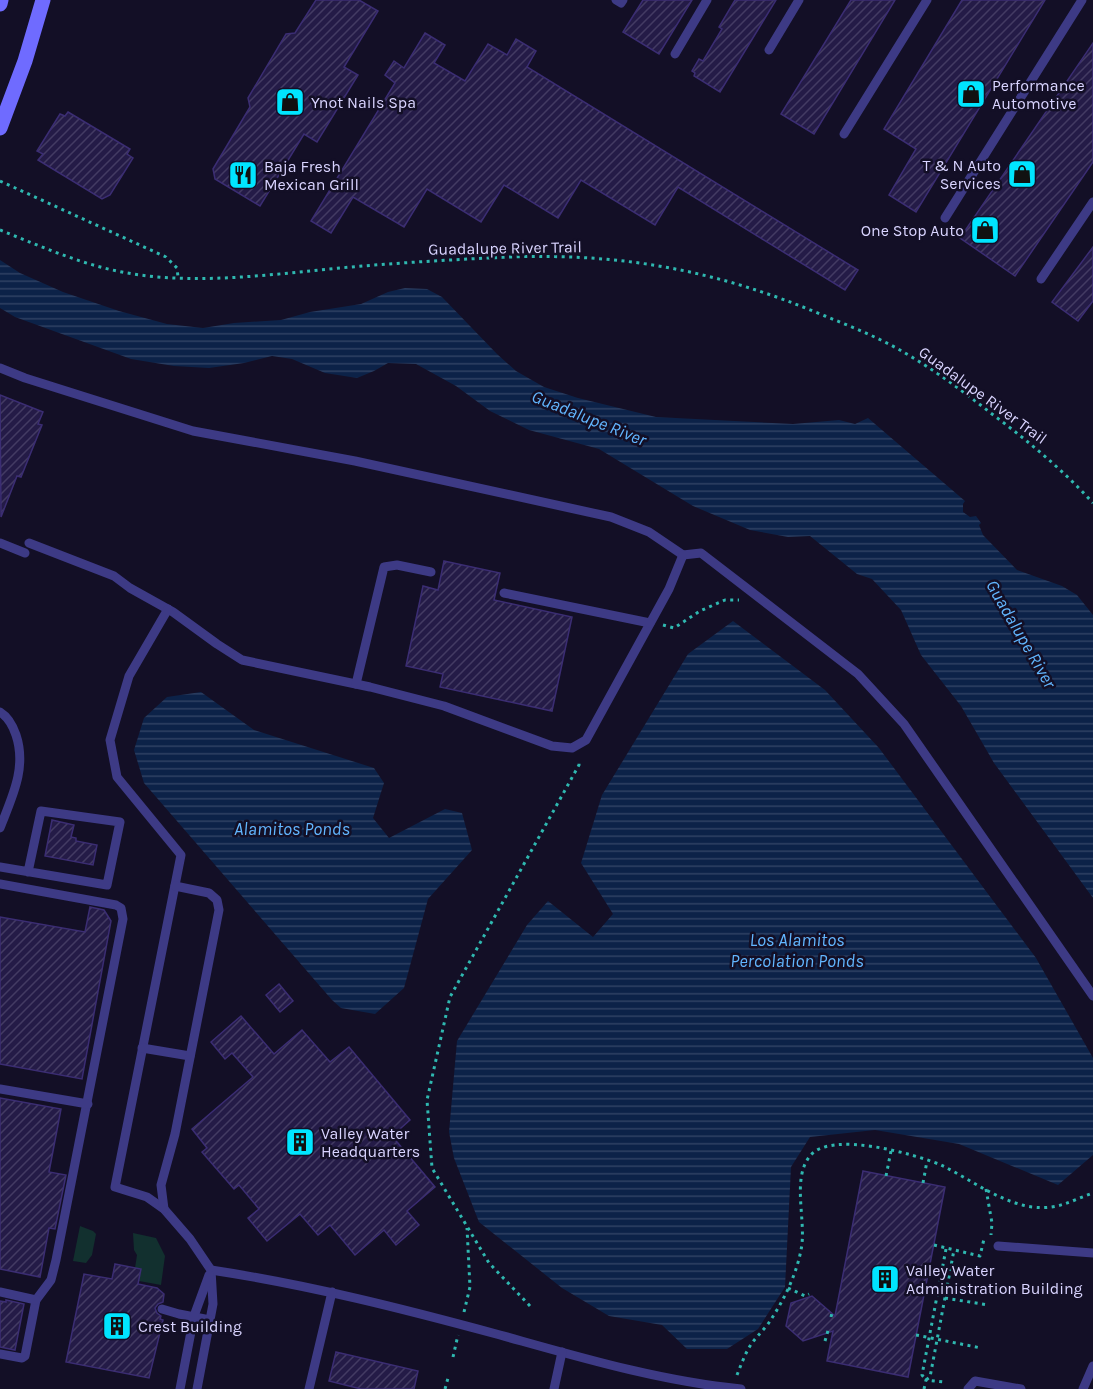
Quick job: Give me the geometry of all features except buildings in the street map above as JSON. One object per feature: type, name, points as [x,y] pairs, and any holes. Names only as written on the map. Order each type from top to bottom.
[{"type":"main road","points":[[0,128],[25,61],[43,0]]},
{"type":"lane","points":[[616,0],[621,3],[622,0]]},
{"type":"lane","points":[[675,54],[707,0]]},
{"type":"lane","points":[[769,50],[799,0]]},
{"type":"lane","points":[[844,134],[927,0]]},
{"type":"lane","points":[[945,218],[1082,0]]},
{"type":"lane","points":[[1041,279],[1093,202]]},
{"type":"lane","points":[[0,368],[25,378],[193,430],[355,460],[611,517],[649,532],[683,555],[701,553],[858,674],[904,724],[1093,996]]},
{"type":"lane","points":[[0,543],[25,553]]},
{"type":"lane","points":[[29,543],[114,576],[130,588],[168,609],[242,660],[356,684],[444,706],[552,746],[572,748],[586,740],[669,589],[683,555]]},
{"type":"lane","points":[[356,684],[384,567],[397,565],[431,572]]},
{"type":"lane","points":[[504,593],[650,623]]},
{"type":"lane","points":[[168,609],[129,676],[110,741],[117,777],[181,855],[115,1187],[147,1197],[164,1209],[190,1239],[211,1270],[213,1304],[197,1389]]},
{"type":"lane","points":[[0,712],[9,721],[14,731],[20,747],[21,761],[16,785],[0,828]]},
{"type":"lane","points":[[0,867],[28,872],[107,885],[120,822],[41,811],[28,872]]},
{"type":"lane","points":[[0,884],[106,903],[122,908],[123,919],[54,1270],[51,1280],[36,1300],[25,1356],[22,1358],[0,1354]]},
{"type":"lane","points":[[164,1209],[161,1185],[174,1134],[219,910],[217,900],[209,893],[175,886]]},
{"type":"lane","points":[[142,1048],[190,1056]]},
{"type":"lane","points":[[0,1089],[88,1104]]},
{"type":"lane","points":[[147,1197],[161,1185]]},
{"type":"lane","points":[[998,1246],[1093,1253]]},
{"type":"lane","points":[[211,1270],[332,1292],[601,1363],[711,1386],[741,1389]]},
{"type":"lane","points":[[180,1389],[194,1316],[211,1270]]},
{"type":"lane","points":[[0,1292],[36,1300]]},
{"type":"lane","points":[[309,1389],[332,1292]]},
{"type":"lane","points":[[162,1309],[210,1320]]},
{"type":"lane","points":[[554,1389],[562,1352]]},
{"type":"lane","points":[[1083,1389],[1093,1366]]},
{"type":"lane","points":[[968,1389],[975,1381],[1021,1389]]},
{"type":"path","points":[[0,181],[166,257],[177,268],[178,277]]},
{"type":"path","name":"Guadalupe River Trail","points":[[0,230],[94,265],[124,272],[178,277],[261,277],[388,264],[547,257],[651,264],[728,280],[762,290],[812,310],[905,353],[969,397],[1036,448],[1093,503]]},
{"type":"path","points":[[650,623],[674,628],[700,611],[725,600],[762,601]]},
{"type":"path","points":[[530,1306],[489,1263],[432,1168],[427,1100],[450,997],[579,765],[581,743]]},
{"type":"path","points":[[847,1143],[847,1151]]},
{"type":"path","points":[[736,1376],[750,1347],[767,1326],[788,1288],[802,1248],[801,1179],[804,1164],[811,1153],[825,1147],[847,1143],[891,1150],[940,1165],[986,1189],[1030,1207],[1056,1208],[1093,1193]]},
{"type":"path","points":[[886,1176],[891,1150]]},
{"type":"path","points":[[923,1183],[927,1161]]},
{"type":"path","points":[[934,1245],[980,1256],[984,1239],[991,1240],[992,1223],[986,1189]]},
{"type":"path","points":[[464,1312],[470,1287],[466,1226]]},
{"type":"path","points":[[944,1382],[926,1380],[922,1375],[946,1249]]},
{"type":"path","points":[[924,1389],[926,1380],[930,1377],[954,1250]]},
{"type":"path","points":[[788,1288],[805,1296],[809,1294]]},
{"type":"path","points":[[945,1298],[988,1305]]},
{"type":"path","points":[[825,1341],[829,1327]]},
{"type":"path","points":[[453,1357],[459,1334]]},
{"type":"path","points":[[916,1335],[981,1348]]},
{"type":"path","points":[[445,1389],[448,1378]]},
{"type":"green space","points":[[80,1226],[96,1234],[92,1255],[86,1263],[73,1261]]},
{"type":"green space","points":[[133,1233],[156,1238],[165,1256],[161,1285],[139,1281],[141,1269],[135,1268],[137,1255],[134,1250]]},
{"type":"water","name":"Guadalupe River","points":[[0,260],[20,273],[63,292],[119,311],[167,324],[203,328],[234,323],[281,320],[310,312],[361,304],[388,292],[405,288],[427,289],[442,297],[516,371],[544,387],[578,398],[656,417],[793,424],[839,420],[855,424],[868,418],[965,501],[963,512],[970,517],[976,516],[981,523],[979,525],[983,535],[1017,570],[1062,586],[1077,595],[1093,615],[1093,898],[994,763],[961,706],[921,655],[901,610],[872,579],[857,574],[810,536],[788,537],[750,530],[693,506],[599,449],[529,430],[490,411],[456,386],[416,364],[388,363],[357,378],[325,373],[292,359],[272,356],[209,368],[174,366],[131,359],[15,317],[0,308]]},
{"type":"water","name":"Los Alamitos Percolation Ponds","points":[[733,621],[825,690],[879,748],[1036,958],[1093,1058],[1093,1155],[1058,1185],[959,1144],[875,1130],[810,1137],[791,1167],[785,1287],[758,1329],[727,1349],[687,1349],[662,1325],[609,1316],[562,1288],[479,1222],[454,1158],[449,1132],[457,1041],[527,925],[548,901],[593,937],[613,914],[581,863],[602,795],[688,654]]},
{"type":"water","name":"Alamitos Ponds","points":[[201,692],[254,730],[374,768],[384,783],[373,818],[389,838],[445,809],[462,813],[472,850],[428,899],[404,988],[375,1014],[341,1008],[332,1000],[144,783],[134,750],[144,718],[167,697]]},
{"type":"place","name":"Performance Automotive","points":[[971,94]]},
{"type":"place","name":"Ynot Nails Spa","points":[[290,102]]},
{"type":"place","name":"T & N Auto Services","points":[[1022,174]]},
{"type":"place","name":"Baja Fresh Mexican Grill","points":[[243,175]]},
{"type":"place","name":"One Stop Auto","points":[[985,230]]},
{"type":"place","name":"Valley Water Headquarters","points":[[300,1142]]},
{"type":"place","name":"Valley Water Administration Building","points":[[885,1279]]},
{"type":"place","name":"Crest Building","points":[[117,1326]]}]
